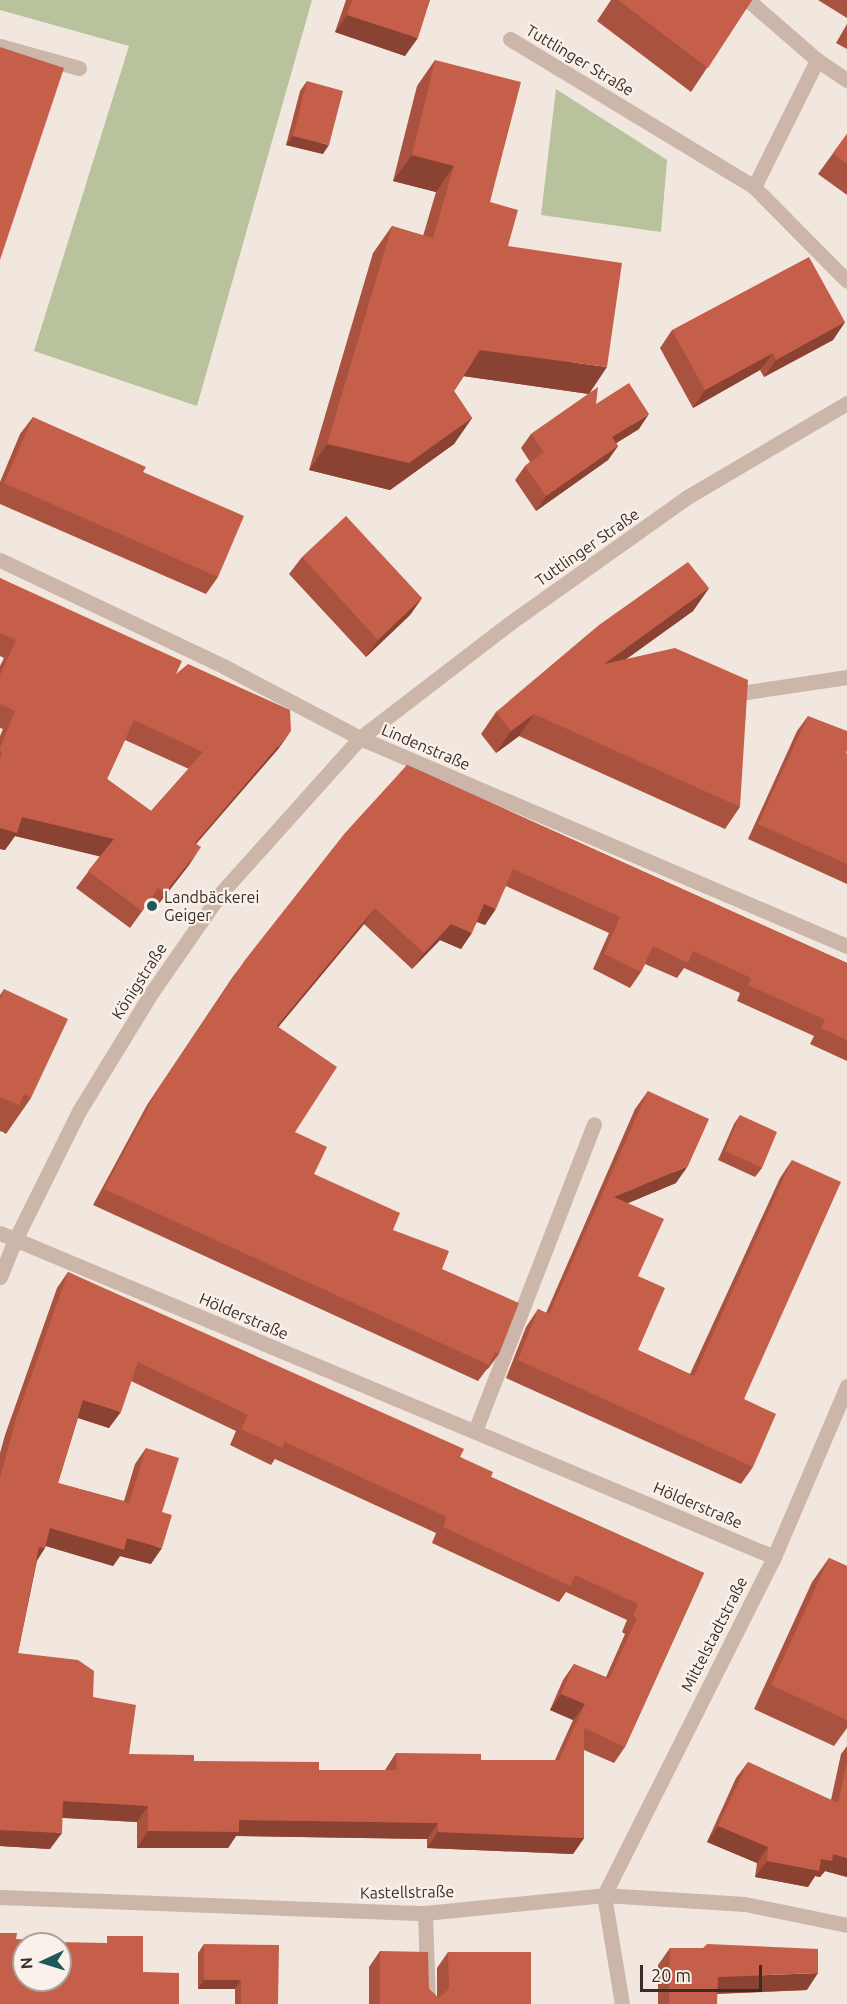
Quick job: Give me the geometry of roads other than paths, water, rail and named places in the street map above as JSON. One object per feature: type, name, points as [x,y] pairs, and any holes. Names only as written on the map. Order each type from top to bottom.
[{"type":"street","points":[[748,0],[817,60],[847,80]]},
{"type":"street","name":"Tuttlinger Straße","points":[[510,39],[754,187],[847,281]]},
{"type":"street","points":[[0,46],[80,68]]},
{"type":"street","points":[[754,187],[817,60]]},
{"type":"street","name":"Tuttlinger Straße","points":[[360,738],[510,623],[689,496],[847,403]]},
{"type":"street","name":"Lindenstraße","points":[[0,560],[225,667],[360,738],[847,946]]},
{"type":"street","points":[[740,693],[847,677]]},
{"type":"street","name":"Königstraße","points":[[0,1277],[15,1240],[79,1111],[152,992],[220,894],[360,738]]},
{"type":"street","points":[[475,1431],[594,1124]]},
{"type":"street","name":"Hölderstraße","points":[[0,1233],[774,1557]]},
{"type":"street","name":"Mittelstadtstraße","points":[[604,1894],[774,1557],[847,1386]]},
{"type":"street","points":[[604,1894],[622,2004]]},
{"type":"street","name":"Kastellstraße","points":[[0,1897],[425,1913],[604,1894],[744,1904],[847,1925]]},
{"type":"street","points":[[425,1913],[428,2004]]},
{"type":"place","name":"Landbäckerei Geiger","points":[[152,906]]}]
